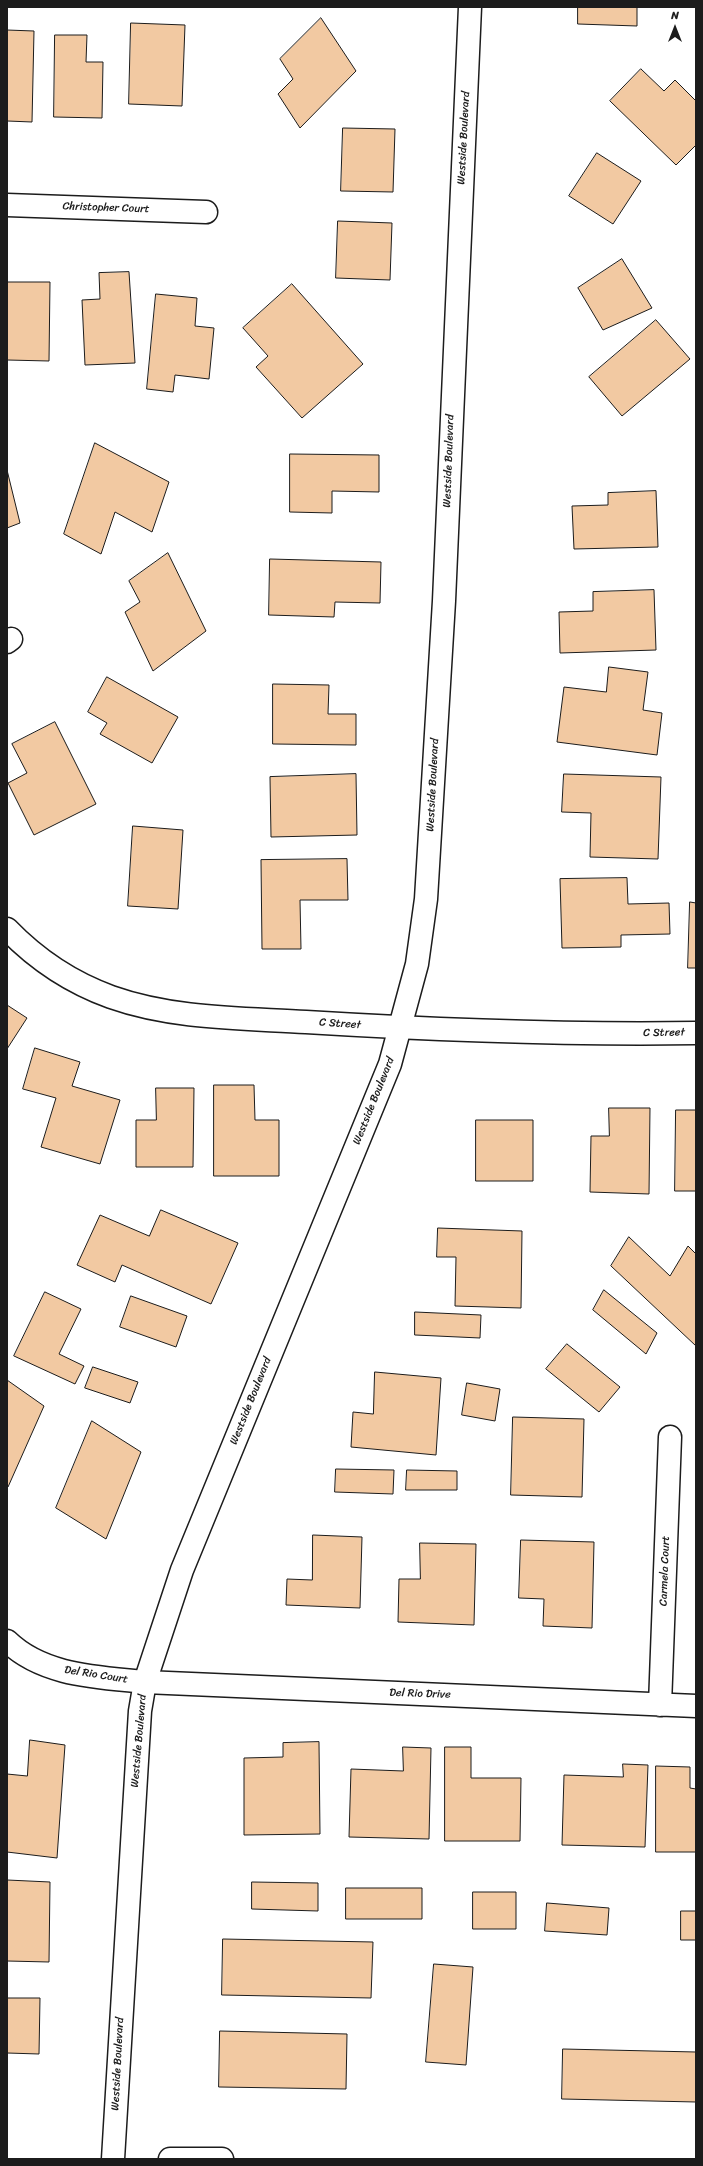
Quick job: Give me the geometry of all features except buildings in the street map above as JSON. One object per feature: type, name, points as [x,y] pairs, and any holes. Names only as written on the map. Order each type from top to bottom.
[{"type":"street","name":"Westside Boulevard","points":[[113,2159],[140,1710],[145,1682],[182,1570],[390,1064],[401,1028],[417,964],[426,899],[444,593],[470,7]]},
{"type":"street","name":"Christopher Court","points":[[7,205],[206,212]]},
{"type":"street","name":"C Street","points":[[7,929],[41,959],[80,984],[112,997],[143,1006],[216,1016],[401,1028],[591,1034],[696,1033]]},
{"type":"street","name":"Carmela Court","points":[[660,1705],[670,1437]]},
{"type":"street","name":"Del Rio Court","points":[[7,1641],[29,1657],[62,1671],[85,1676],[145,1682]]},
{"type":"street","name":"Del Rio Drive","points":[[145,1682],[696,1706]]},
{"type":"street","points":[[170,2159],[222,2159]]}]
